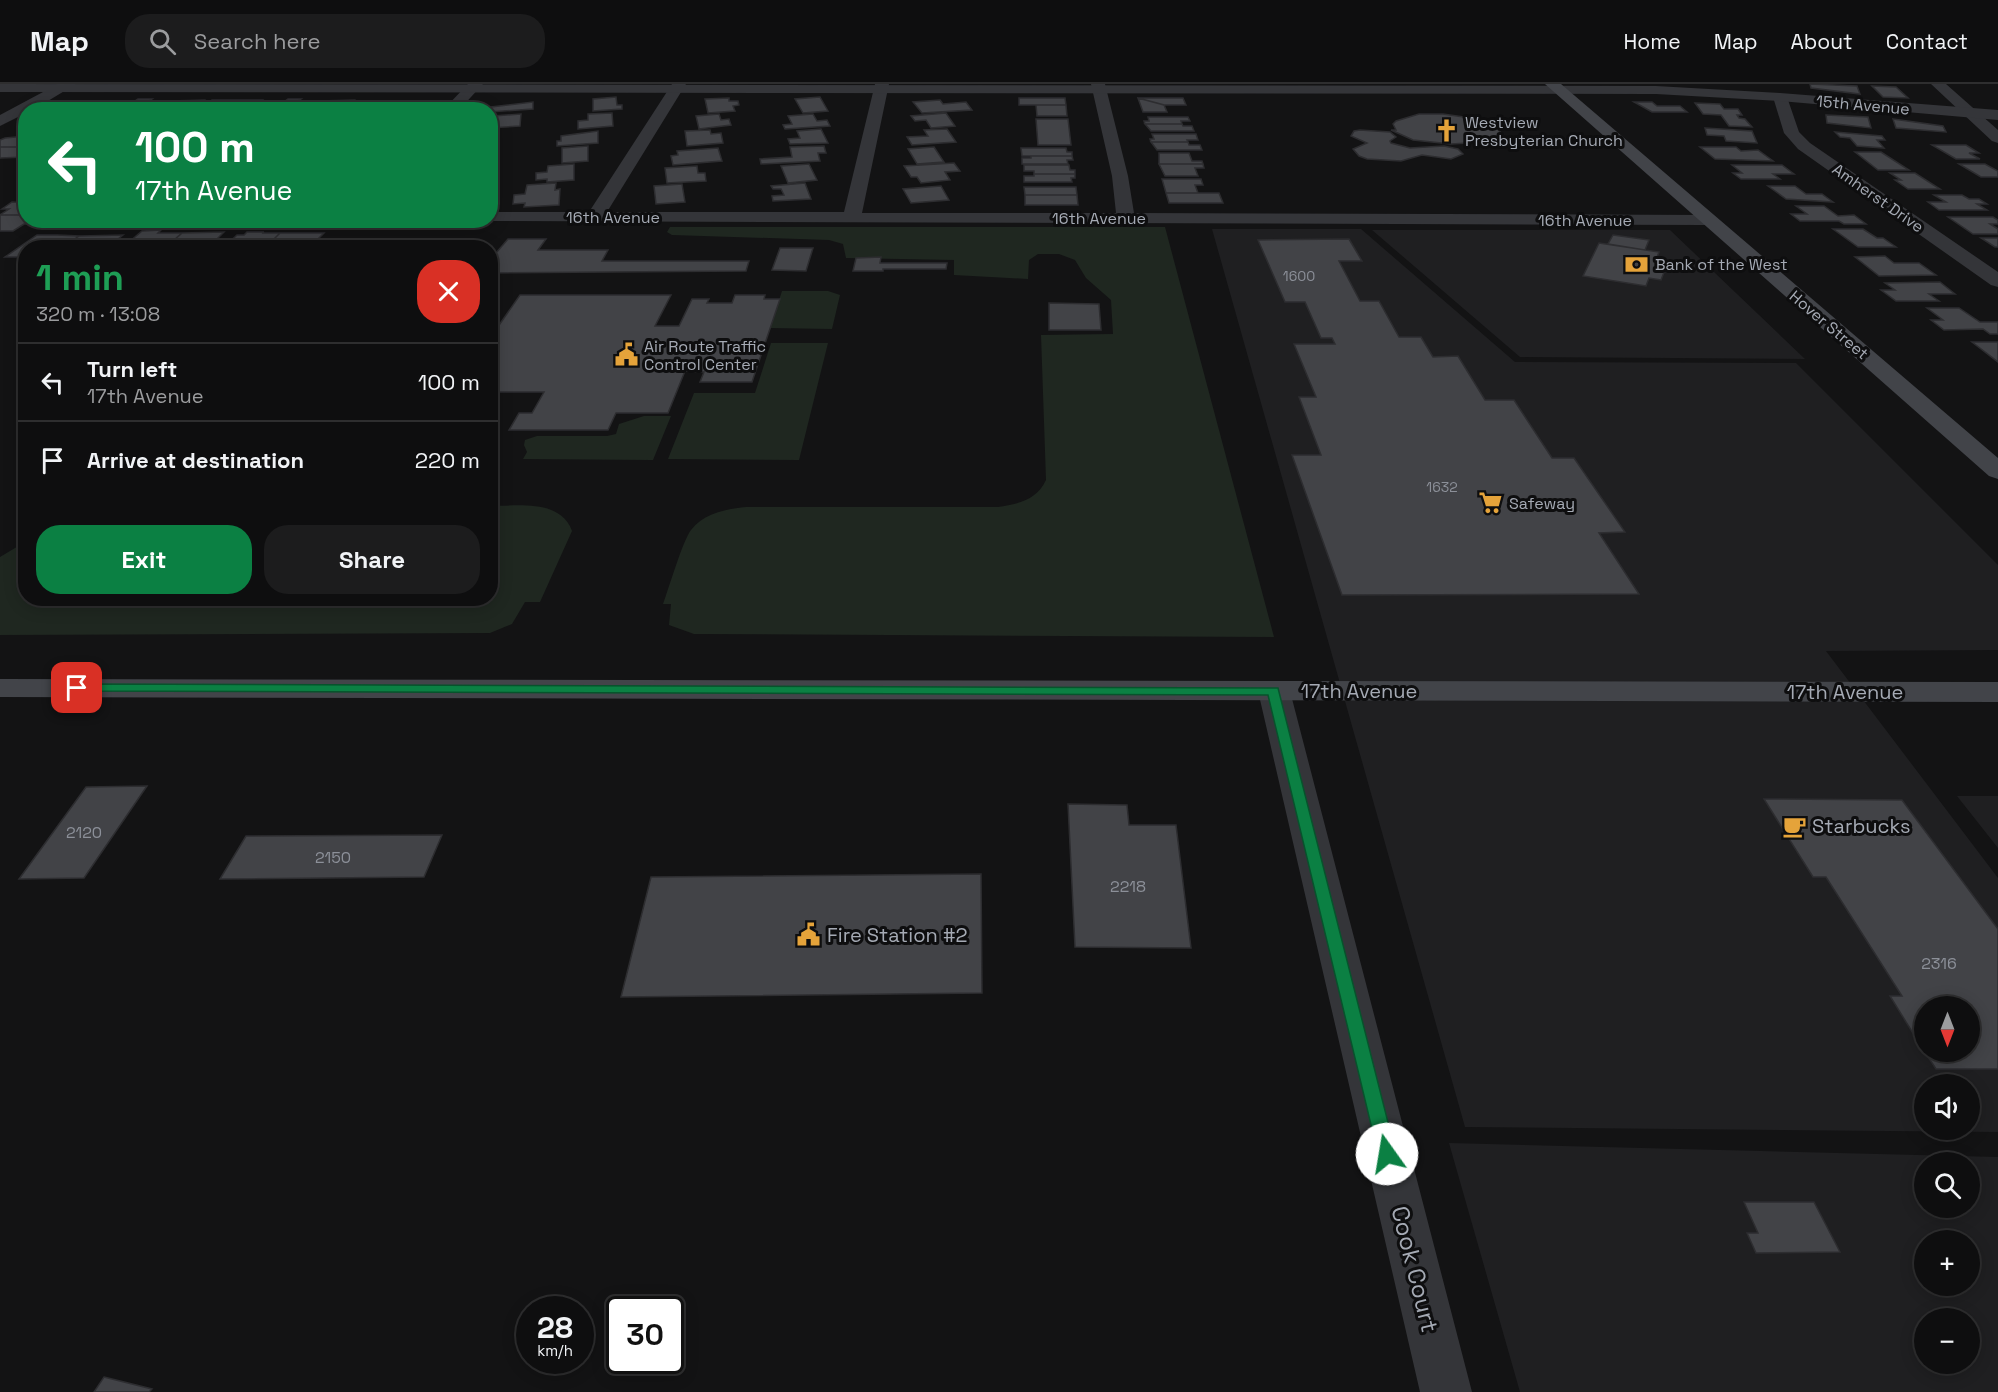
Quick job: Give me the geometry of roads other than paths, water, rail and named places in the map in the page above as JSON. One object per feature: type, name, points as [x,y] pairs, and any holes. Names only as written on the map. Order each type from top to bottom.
[{"type":"main road","name":"Hover Street","points":[[1555,87],[1998,471]]},
{"type":"main road","name":"17th Avenue","points":[[0,688],[1998,693]]},
{"type":"street","points":[[1938,84],[1998,138]]},
{"type":"street","points":[[35,102],[65,86]]},
{"type":"street","name":"15th Avenue","points":[[0,88],[65,86],[1555,87],[1780,97],[1998,115]]},
{"type":"street","points":[[458,102],[474,86]]},
{"type":"street","points":[[596,217],[678,86]]},
{"type":"street","points":[[852,217],[882,86]]},
{"type":"street","points":[[1099,86],[1120,176],[1126,218]]},
{"type":"street","name":"Amherst Drive","points":[[1780,97],[1792,133],[1804,146],[1998,281]]},
{"type":"street","points":[[0,121],[18,111]]},
{"type":"street","name":"16th Avenue","points":[[498,217],[1707,220]]},
{"type":"street","name":"Cook Court","points":[[1274,691],[1446,1392]]},
{"type":"place","name":"Westview Presbyterian Church","points":[[1447,131]]},
{"type":"place","name":"Bank of the West","points":[[1637,264]]},
{"type":"place","name":"Air Route Traffic Control Center","points":[[626,355]]},
{"type":"place","name":"Safeway","points":[[1491,503]]},
{"type":"place","name":"Starbucks","points":[[1794,826]]},
{"type":"place","name":"Fire Station #2","points":[[809,935]]}]
